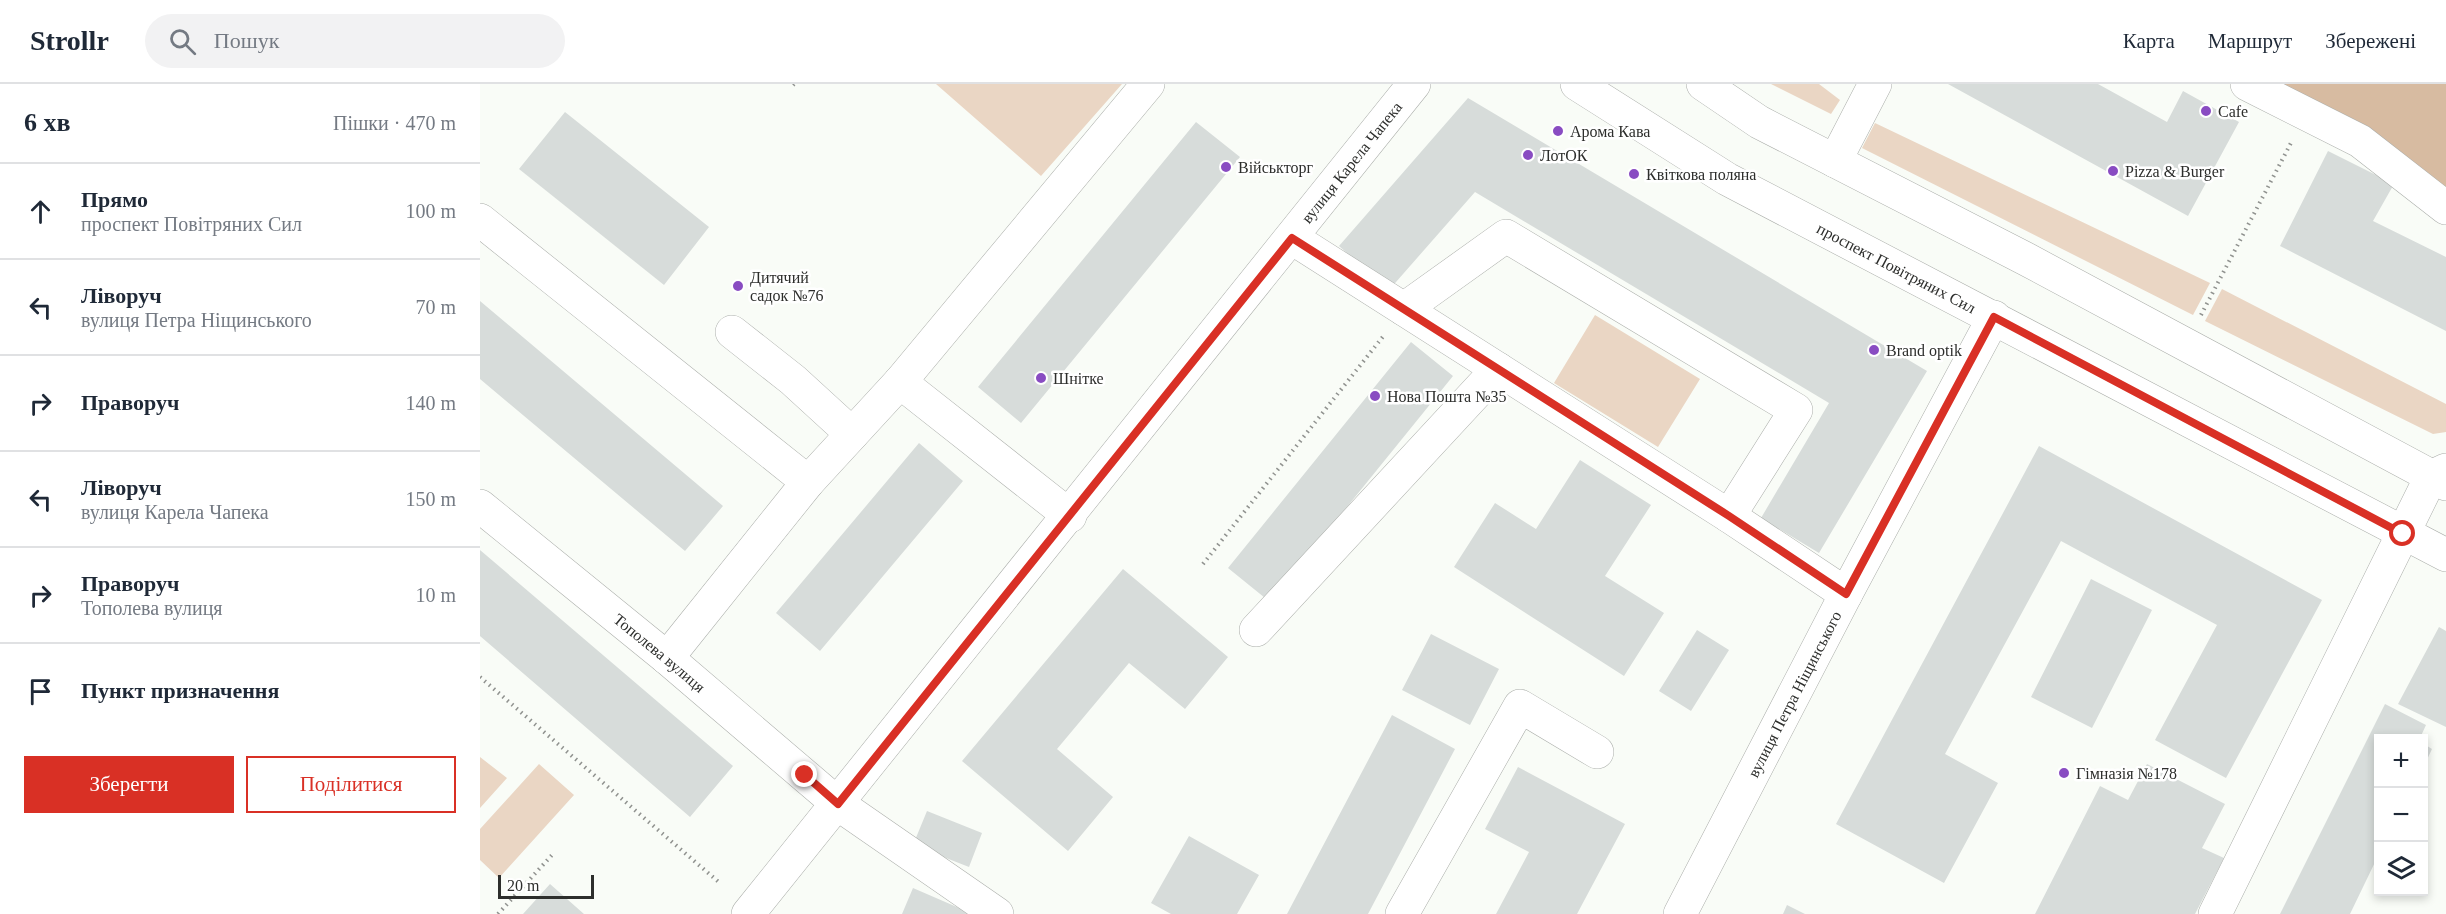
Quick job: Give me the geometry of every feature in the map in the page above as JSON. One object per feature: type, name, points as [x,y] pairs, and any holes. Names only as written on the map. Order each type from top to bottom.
[{"type":"street","points":[[667,658],[808,482],[900,382],[1148,84]]},
{"type":"street","name":"вулиця Карела Чапека","points":[[748,914],[1070,516],[1414,84]]},
{"type":"street","name":"проспект Повітряних Сил","points":[[1577,84],[1727,179],[2446,555]]},
{"type":"street","points":[[1703,84],[1759,122],[2441,477],[2403,534],[2215,914]]},
{"type":"street","points":[[1835,161],[1875,84]]},
{"type":"street","points":[[2247,84],[2360,141],[2446,208]]},
{"type":"street","points":[[480,220],[808,482]]},
{"type":"street","points":[[1404,309],[1506,236],[1796,410],[1729,516]]},
{"type":"street","points":[[1292,238],[1729,516],[1846,594]]},
{"type":"street","name":"вулиця Петра Ніщинського","points":[[1680,914],[1846,594],[1994,317]]},
{"type":"street","points":[[732,332],[793,380],[852,434]]},
{"type":"street","points":[[1256,630],[1498,369]]},
{"type":"street","points":[[900,382],[1070,516]]},
{"type":"street","name":"Тополева вулиця","points":[[480,506],[667,658],[838,804],[997,914]]},
{"type":"street","points":[[1402,914],[1520,706],[1597,752]]},
{"type":"path","points":[[2197,323],[2307,114]]},
{"type":"path","points":[[1203,564],[1404,309]]},
{"type":"path","points":[[480,677],[721,884]]},
{"type":"path","points":[[498,914],[552,855]]},
{"type":"shaded area","points":[[936,84],[1122,84],[1041,176]]},
{"type":"shaded area","points":[[1771,84],[1819,84],[1840,100],[1831,114]]},
{"type":"shaded area","points":[[2247,84],[2446,84],[2446,208]]},
{"type":"shaded area","points":[[1875,123],[2210,283],[2193,315],[1862,148]]},
{"type":"shaded area","points":[[2222,289],[2446,404],[2446,432],[2433,434],[2205,321]]},
{"type":"shaded area","points":[[1595,315],[1700,379],[1658,447],[1554,383]]},
{"type":"shaded area","points":[[480,757],[507,778],[480,808]]},
{"type":"shaded area","points":[[539,764],[574,795],[499,878],[480,860],[480,829]]},
{"type":"building","points":[[1948,84],[2098,84],[2167,122],[2183,91],[2239,122],[2188,216]]},
{"type":"building","points":[[1468,98],[1927,371],[1819,553],[1761,518],[1829,403],[1475,192],[1389,290],[1339,246]]},
{"type":"building","points":[[565,112],[709,227],[664,285],[519,169]]},
{"type":"building","points":[[1196,122],[1240,157],[1021,423],[978,387]]},
{"type":"building","points":[[2328,151],[2394,184],[2373,221],[2446,257],[2446,331],[2280,246]]},
{"type":"building","points":[[480,301],[723,506],[685,551],[480,379]]},
{"type":"building","points":[[1411,342],[1453,376],[1270,602],[1228,568]]},
{"type":"building","points":[[919,443],[963,481],[820,651],[776,613]]},
{"type":"building","points":[[2039,446],[2322,600],[2226,778],[2155,740],[2217,625],[2061,541],[1945,754],[1998,783],[1944,883],[1836,824]]},
{"type":"building","points":[[1580,460],[1651,505],[1605,576],[1664,613],[1624,676],[1454,567],[1495,503],[1536,529]]},
{"type":"building","points":[[480,550],[733,766],[690,817],[480,636]]},
{"type":"building","points":[[1123,569],[1228,657],[1185,709],[1129,663],[1057,749],[1113,797],[1068,851],[962,761]]},
{"type":"building","points":[[2091,579],[2152,610],[2092,728],[2031,697]]},
{"type":"building","points":[[2439,627],[2446,631],[2446,727],[2398,704]]},
{"type":"building","points":[[1697,630],[1729,650],[1691,711],[1659,691]]},
{"type":"building","points":[[1431,634],[1499,669],[1470,725],[1402,690]]},
{"type":"building","points":[[2385,704],[2426,725],[2422,734],[2374,734],[2374,864],[2350,914],[2280,914]]},
{"type":"building","points":[[1392,715],[1455,749],[1368,914],[1287,914]]},
{"type":"building","points":[[2147,764],[2225,804],[2202,848],[2224,858],[2195,914],[2035,914],[2100,786],[2128,800]]},
{"type":"building","points":[[1518,767],[1625,824],[1577,914],[1496,914],[1529,852],[1485,829]]},
{"type":"building","points":[[927,811],[982,833],[969,867],[913,845]]},
{"type":"building","points":[[1189,836],[1259,875],[1237,914],[1171,914],[1151,903]]},
{"type":"building","points":[[550,884],[584,914],[523,914]]},
{"type":"building","points":[[913,888],[973,914],[902,914]]},
{"type":"building","points":[[1787,905],[1805,914],[1783,914]]},
{"type":"place","name":"Cafe","points":[[2206,111]]},
{"type":"place","name":"Арома Кава","points":[[1558,131]]},
{"type":"place","name":"ЛотОК","points":[[1528,155]]},
{"type":"place","name":"Військторг","points":[[1226,167]]},
{"type":"place","name":"Pizza & Burger","points":[[2113,171]]},
{"type":"place","name":"Квіткова поляна","points":[[1634,174]]},
{"type":"place","name":"Дитячий садок №76","points":[[738,286]]},
{"type":"place","name":"Brand optik","points":[[1874,350]]},
{"type":"place","name":"Шнітке","points":[[1041,378]]},
{"type":"place","name":"Нова Пошта №35","points":[[1375,396]]},
{"type":"place","name":"Гімназія №178","points":[[2064,773]]},
{"type":"route","points":[[805,775],[838,804],[1292,238],[1729,516],[1846,594],[1994,317],[2403,534]]}]
